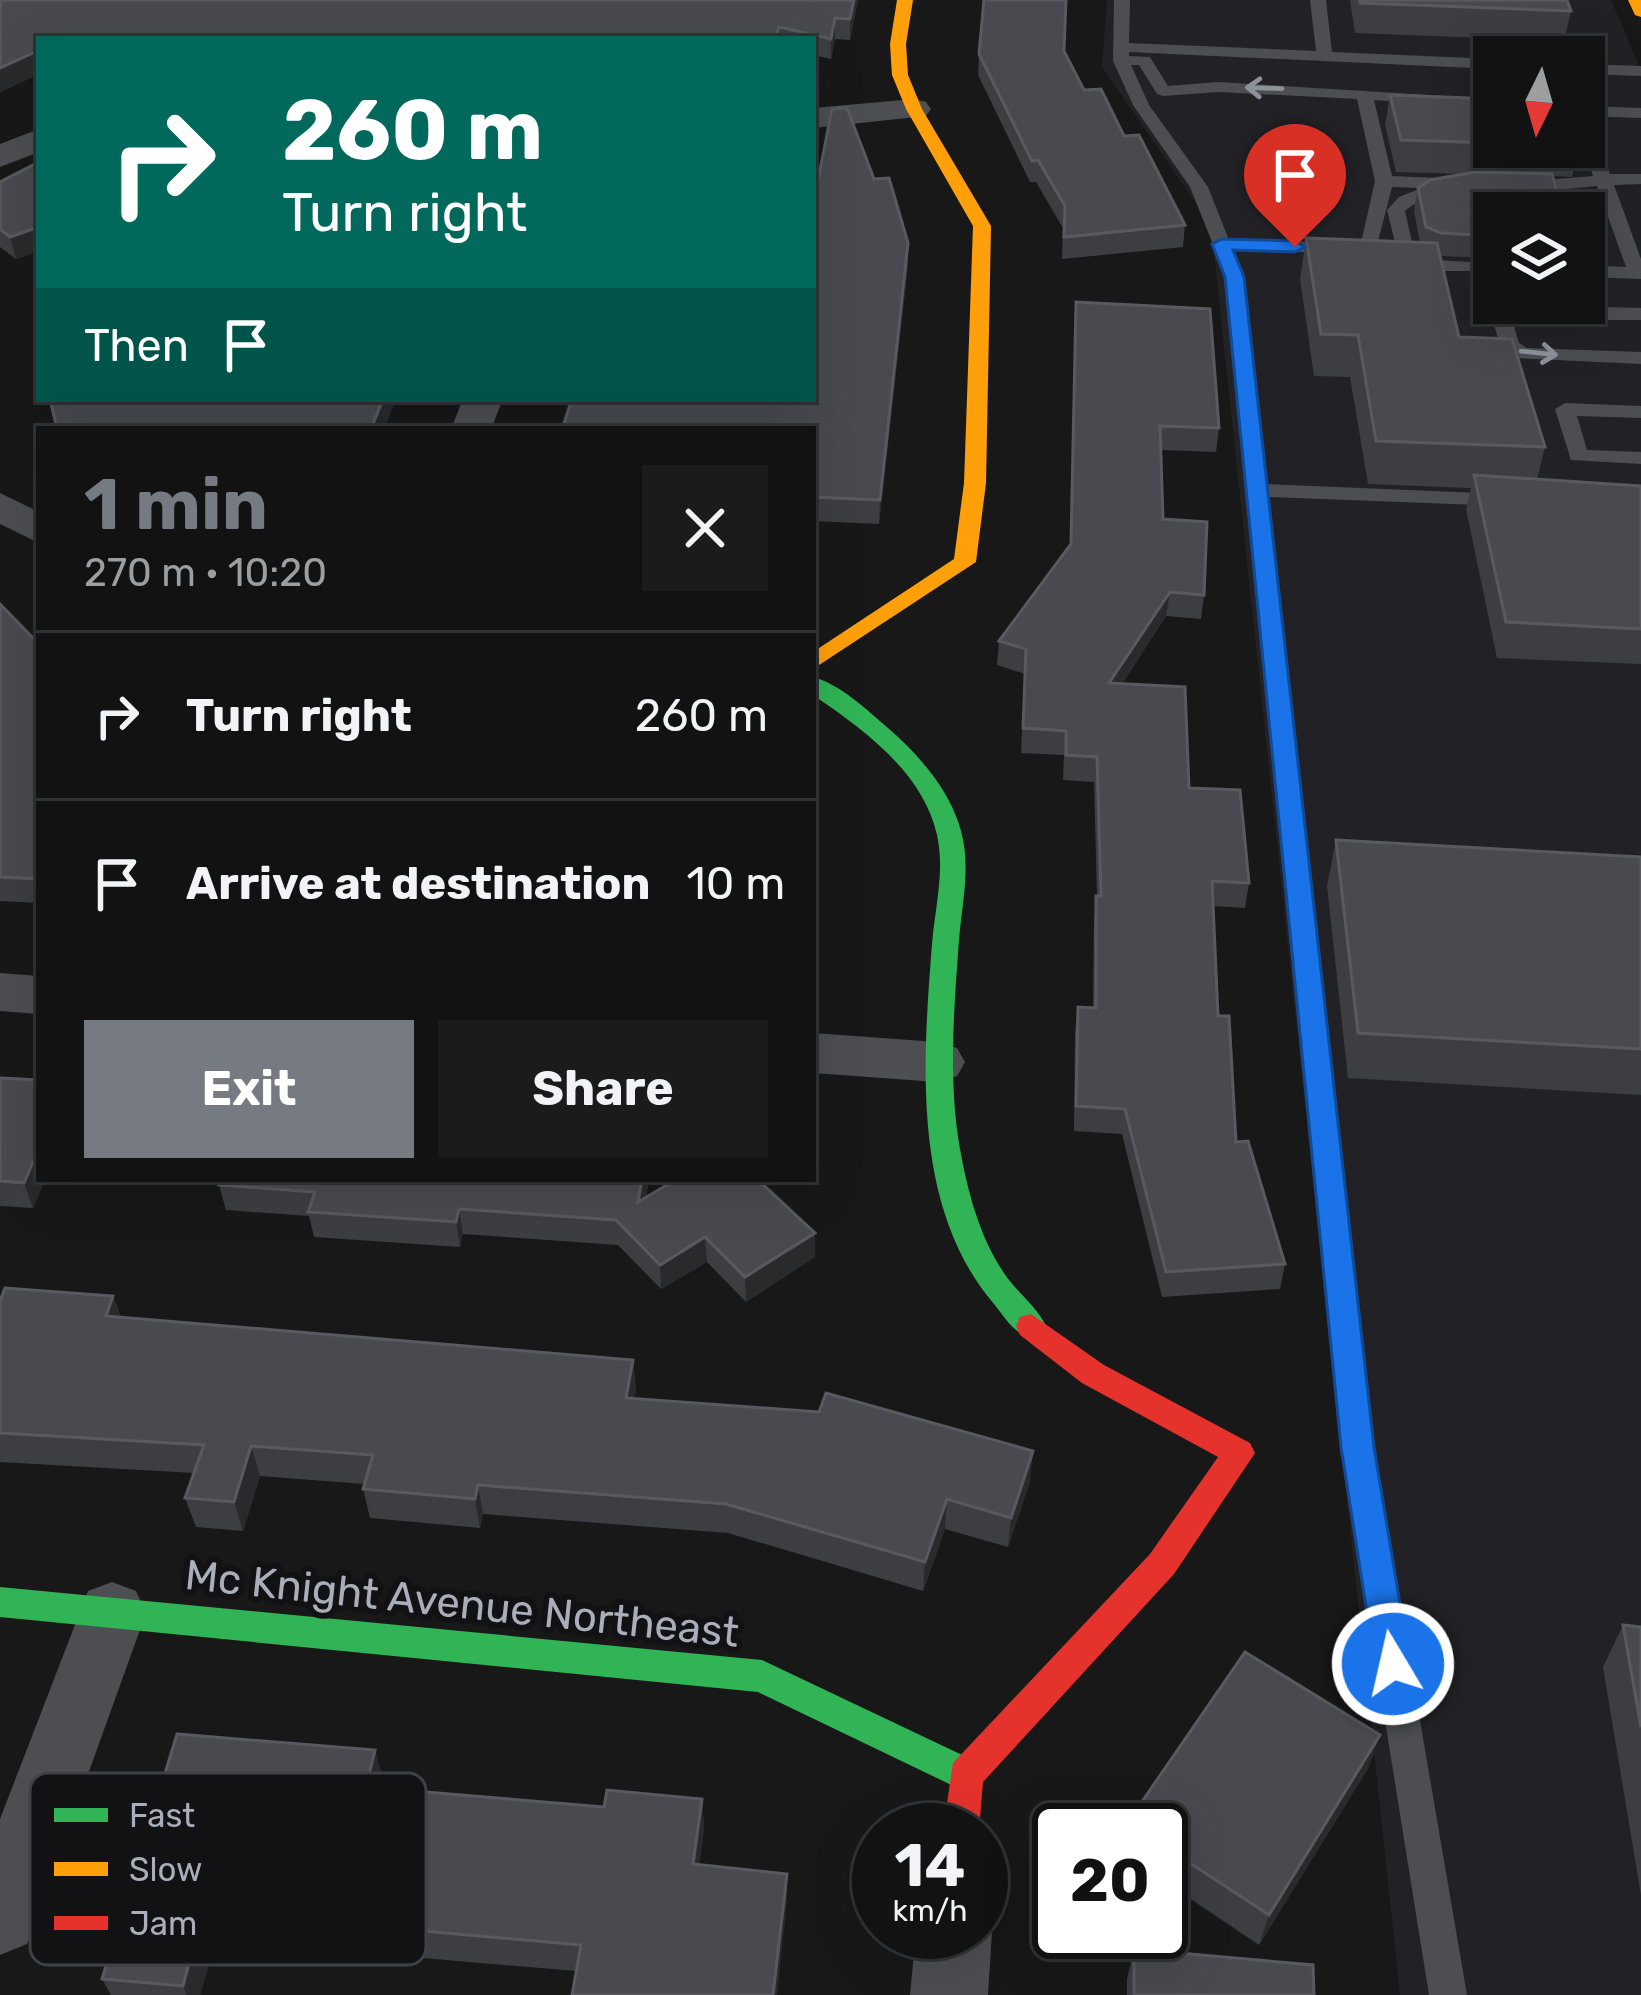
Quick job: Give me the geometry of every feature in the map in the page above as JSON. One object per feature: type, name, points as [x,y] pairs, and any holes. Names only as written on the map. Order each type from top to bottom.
[{"type":"street","points":[[816,660],[965,562],[975,483],[982,226],[914,109],[900,75],[898,44],[905,0]]},
{"type":"street","points":[[1636,0],[1641,12]]},
{"type":"street","points":[[816,118],[914,109]]},
{"type":"street","points":[[0,158],[36,140]]},
{"type":"street","points":[[0,506],[36,528]]},
{"type":"street","points":[[816,686],[879,728],[912,761],[947,824],[952,860],[937,1062],[944,1172],[965,1235],[1014,1310],[1097,1378],[1240,1453],[1162,1564],[966,1775],[964,1803]]},
{"type":"street","points":[[0,992],[36,995]]},
{"type":"street","points":[[816,1053],[937,1062]]},
{"type":"street","name":"Mc Knight Avenue Northeast","points":[[0,1602],[762,1676],[966,1775]]},
{"type":"street","points":[[53,1773],[112,1612]]},
{"type":"street","points":[[0,1918],[30,1836]]},
{"type":"street","points":[[949,1995],[952,1959]]},
{"type":"lane","points":[[1122,0],[1121,54],[1141,105],[1199,188],[1234,277],[1358,1447],[1448,1995]]},
{"type":"lane","points":[[1318,0],[1325,56]]},
{"type":"lane","points":[[1121,54],[1473,63]]},
{"type":"lane","points":[[1121,54],[1144,60],[1163,91],[1218,87],[1364,94],[1427,106],[1473,105]]},
{"type":"lane","points":[[1605,70],[1641,71]]},
{"type":"lane","points":[[1222,244],[1369,249],[1384,182],[1364,94]]},
{"type":"lane","points":[[1605,112],[1641,113]]},
{"type":"lane","points":[[1599,168],[1639,273],[1605,272]]},
{"type":"lane","points":[[1384,182],[1446,179],[1567,189],[1602,177],[1641,178]]},
{"type":"lane","points":[[1446,179],[1396,210],[1406,254],[1432,265],[1473,267]]},
{"type":"lane","points":[[1641,314],[1519,311],[1502,316],[1510,346],[1523,354],[1641,358]]},
{"type":"lane","points":[[1641,412],[1564,409],[1578,456],[1641,458]]},
{"type":"lane","points":[[1256,490],[1522,501]]},
{"type":"shaded area","points":[[1107,0],[1611,0],[1641,70],[1641,1995],[1400,1995],[1211,225],[1102,67]]},
{"type":"building","points":[[0,0],[854,0],[850,19],[835,18],[831,39],[779,27],[776,36],[36,36],[36,53],[0,68]]},
{"type":"building","points":[[984,0],[1066,0],[1064,51],[1084,90],[1101,89],[1124,136],[1139,135],[1185,225],[1064,237],[1065,206],[1038,160],[1032,161],[979,54]]},
{"type":"building","points":[[1567,0],[1571,11],[1360,3]]},
{"type":"building","points":[[1390,95],[1473,98],[1473,142],[1401,140]]},
{"type":"building","points":[[847,108],[874,179],[889,178],[908,243],[880,500],[816,497],[816,426],[563,426],[571,402],[816,402],[816,191],[832,109]]},
{"type":"building","points":[[36,164],[36,228],[10,237],[0,229],[0,182]]},
{"type":"building","points":[[1475,172],[1552,174],[1557,192],[1473,192],[1473,235],[1441,233],[1426,227],[1418,188],[1430,180]]},
{"type":"building","points":[[1306,238],[1437,243],[1459,337],[1512,339],[1545,447],[1376,441],[1358,335],[1321,334]]},
{"type":"building","points":[[1076,302],[1210,309],[1219,428],[1160,426],[1163,519],[1207,522],[1204,595],[1170,592],[1109,683],[1185,687],[1189,788],[1240,790],[1249,883],[1212,881],[1218,1016],[1229,1016],[1236,1142],[1248,1141],[1285,1264],[1166,1272],[1125,1109],[1076,1106],[1078,1007],[1096,1008],[1096,896],[1101,896],[1097,757],[1066,755],[1066,731],[1023,728],[1026,649],[999,641],[1071,544]]},
{"type":"building","points":[[51,402],[382,402],[372,426],[56,426]]},
{"type":"building","points":[[1474,475],[1641,486],[1641,629],[1506,622]]},
{"type":"building","points":[[0,604],[36,641],[36,879],[0,877]]},
{"type":"building","points":[[1336,840],[1641,857],[1641,1049],[1358,1033]]},
{"type":"building","points":[[0,1078],[36,1080],[36,1155],[24,1183],[0,1181]]},
{"type":"building","points":[[641,1182],[638,1202],[672,1182],[760,1182],[815,1233],[745,1277],[705,1237],[660,1265],[616,1220],[459,1209],[456,1222],[308,1212],[315,1192],[219,1185]]},
{"type":"building","points":[[5,1288],[113,1296],[106,1316],[633,1360],[626,1398],[819,1412],[826,1393],[1033,1451],[1011,1518],[947,1499],[925,1562],[726,1504],[478,1485],[475,1499],[363,1489],[373,1455],[251,1446],[234,1502],[185,1498],[204,1445],[0,1433],[0,1301]]},
{"type":"building","points":[[1623,1625],[1641,1627],[1641,1727]]},
{"type":"building","points":[[1245,1652],[1380,1735],[1269,1915],[1188,1862],[1188,1803],[1141,1803]]},
{"type":"building","points":[[177,1734],[375,1750],[369,1773],[165,1773]]},
{"type":"building","points":[[607,1790],[702,1799],[693,1864],[787,1874],[773,1995],[572,1995],[581,1945],[426,1931],[426,1792],[604,1807]]},
{"type":"building","points":[[1188,1954],[1313,1965],[1314,1995],[1134,1995],[1134,1959],[1188,1959]]},
{"type":"building","points":[[106,1965],[189,1965],[183,1986],[102,1979]]},
{"type":"traffic: fast","points":[[816,686],[906,759],[945,820],[953,864],[940,1041],[945,1144],[954,1194],[971,1242],[996,1286],[1031,1326]]},
{"type":"traffic: fast","points":[[0,1602],[762,1676],[966,1775]]},
{"type":"traffic: slow","points":[[816,660],[965,562],[975,483],[982,226],[914,109],[900,75],[898,44],[905,0]]},
{"type":"traffic: slow","points":[[1636,0],[1641,12]]},
{"type":"traffic: jam","points":[[963,1803],[966,1775],[1162,1564],[1239,1453],[1093,1374],[1031,1326]]},
{"type":"route","points":[[1295,247],[1222,244],[1234,277],[1358,1447],[1393,1664]]}]
